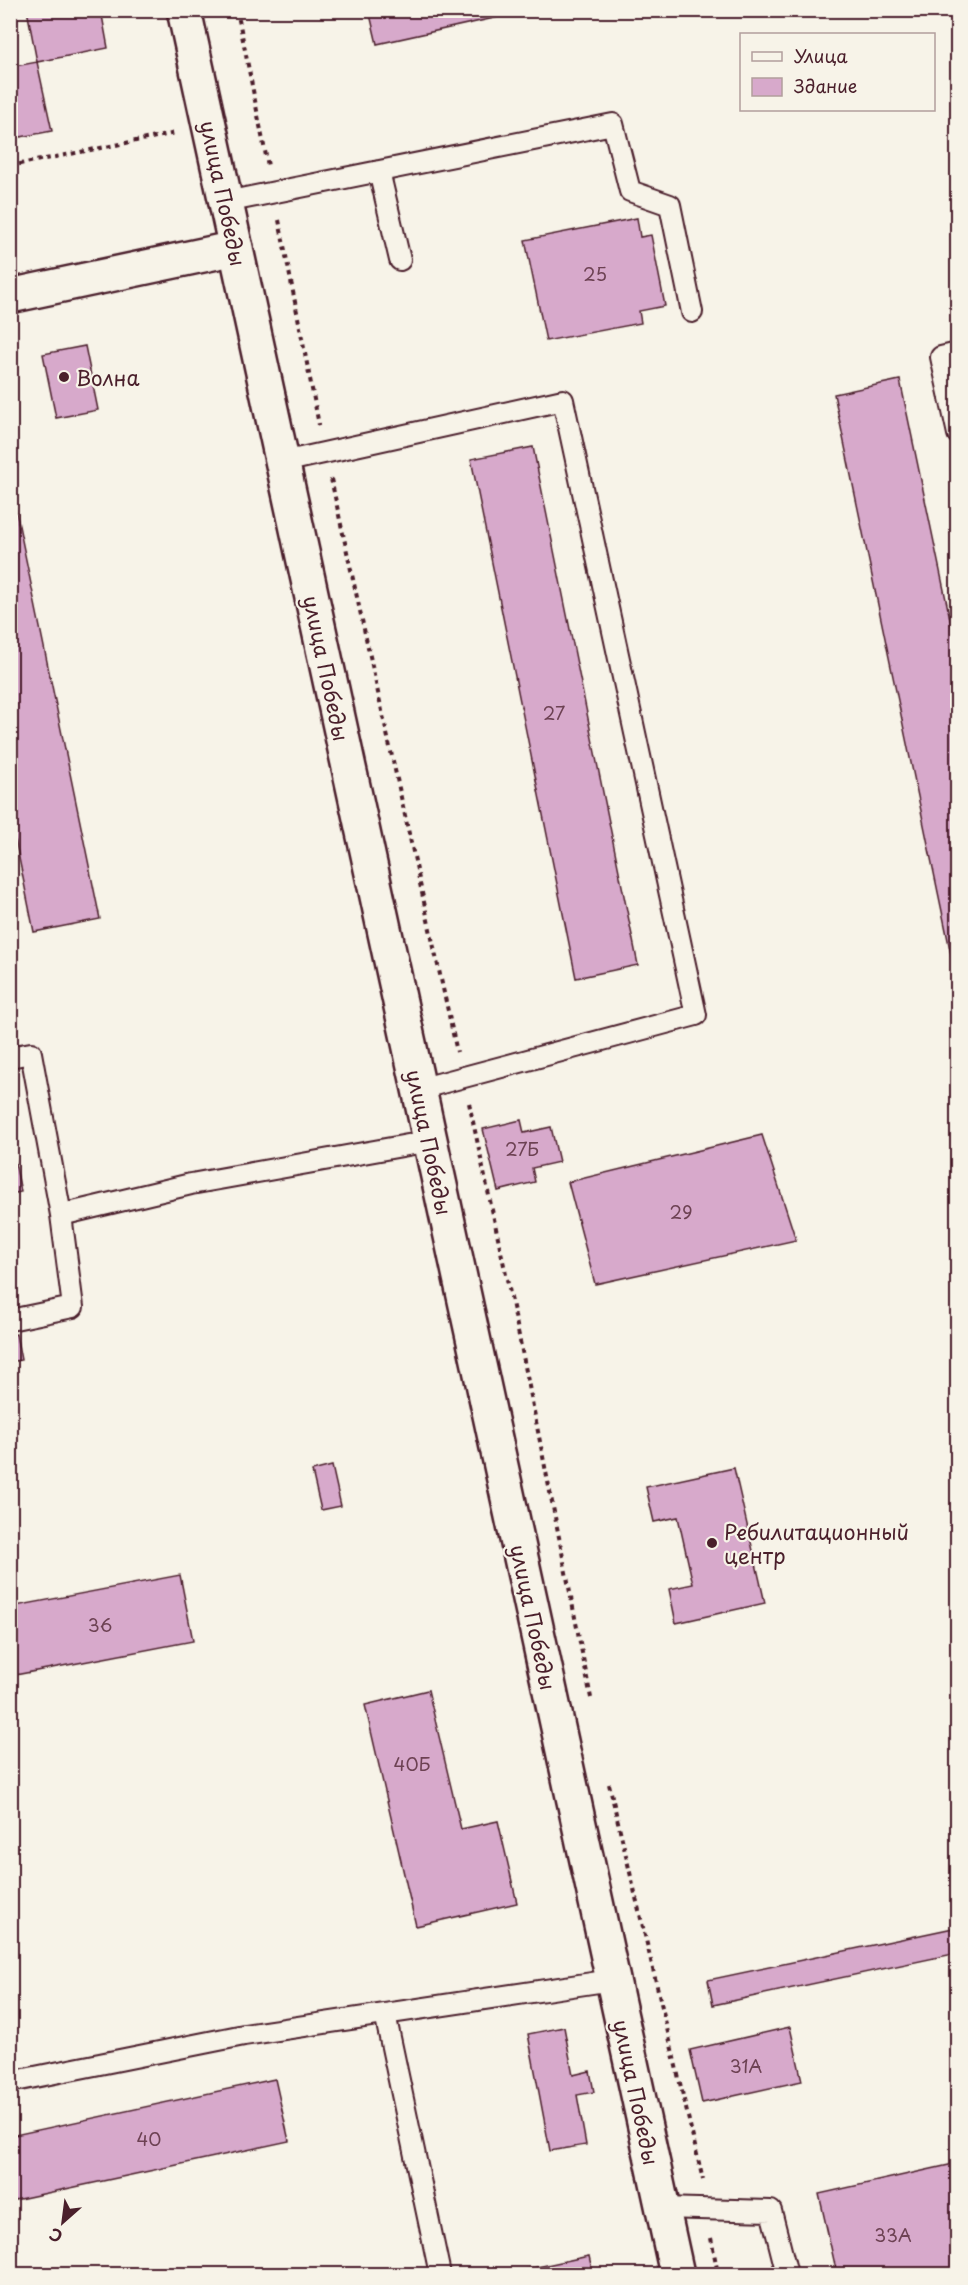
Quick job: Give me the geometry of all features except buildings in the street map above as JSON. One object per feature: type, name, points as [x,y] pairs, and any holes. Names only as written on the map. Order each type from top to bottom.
[{"type":"street","name":"улица Победы","points":[[184,10],[676,2274]]},
{"type":"street","points":[[10,296],[236,248]]},
{"type":"lane","points":[[226,202],[613,124],[630,191],[670,205],[692,312]]},
{"type":"lane","points":[[380,171],[400,260]]},
{"type":"lane","points":[[957,353],[941,357],[957,434]]},
{"type":"lane","points":[[283,462],[563,400],[696,1015],[419,1089]]},
{"type":"lane","points":[[10,1057],[31,1053],[61,1215],[73,1307],[10,1320]]},
{"type":"lane","points":[[61,1215],[191,1184],[430,1141]]},
{"type":"lane","points":[[10,2082],[244,2035],[612,1980]]},
{"type":"lane","points":[[385,2014],[440,2274]]},
{"type":"lane","points":[[662,2208],[771,2211],[787,2274]]},
{"type":"path","points":[[237,10],[325,452],[516,1321],[593,1709]]},
{"type":"path","points":[[10,166],[210,126]]},
{"type":"path","points":[[608,1779],[700,2159],[718,2274]]},
{"type":"place","name":"Волна","points":[[64,377]]},
{"type":"place","name":"Ребилитационный центр","points":[[712,1543]]}]
